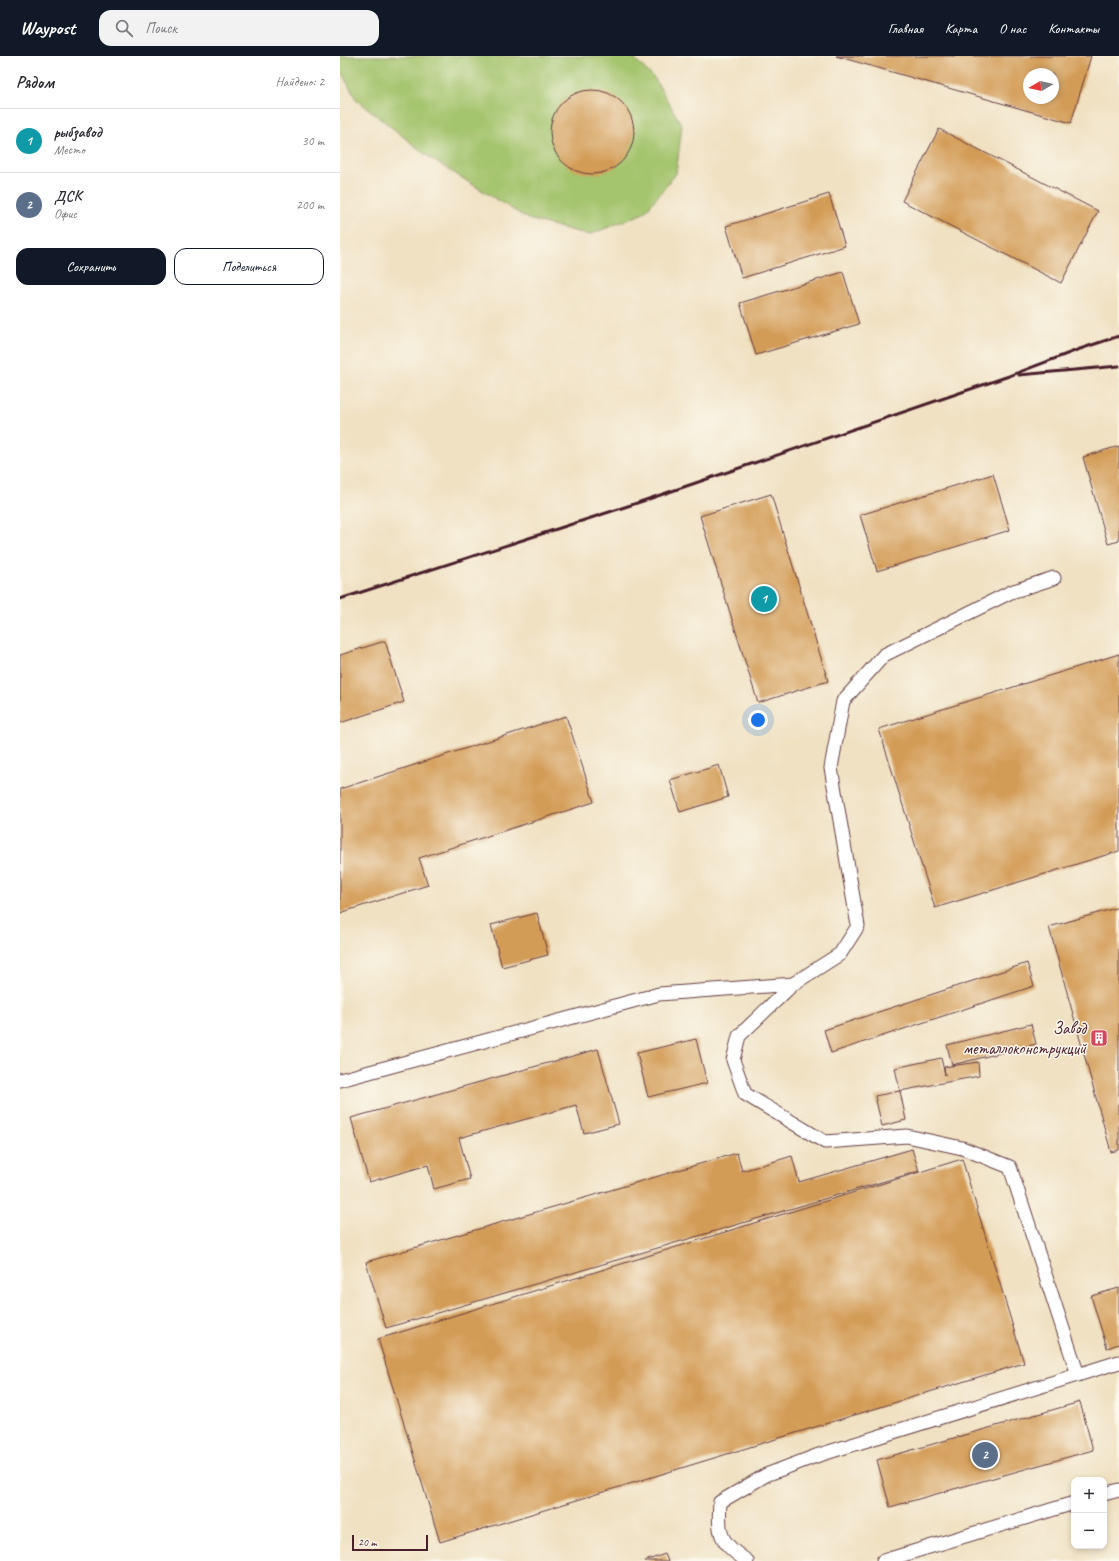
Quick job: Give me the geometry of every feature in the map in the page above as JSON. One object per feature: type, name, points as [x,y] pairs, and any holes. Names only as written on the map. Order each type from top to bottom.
[{"type":"lane","points":[[1054,578],[1011,592],[884,654],[843,702],[831,768],[858,926],[840,954],[793,984],[739,1036],[733,1060],[745,1094],[825,1142],[907,1136],[962,1148],[1010,1167],[1078,1375]]},
{"type":"lane","points":[[340,1080],[660,994],[793,984]]},
{"type":"lane","points":[[747,1561],[735,1553],[722,1539],[719,1522],[720,1502],[766,1475],[816,1456],[1119,1362]]},
{"type":"lane","points":[[1107,1493],[1119,1490]]},
{"type":"lane","points":[[884,1561],[1071,1504]]},
{"type":"green space","points":[[340,56],[632,56],[655,79],[682,126],[676,174],[644,213],[589,235],[528,219],[430,158],[356,99],[340,70]]},
{"type":"building","points":[[836,56],[1091,56],[1071,123]]},
{"type":"building","points":[[592,90],[608,93],[622,102],[631,116],[634,132],[631,148],[622,162],[608,171],[592,174],[576,171],[562,162],[553,148],[550,132],[553,116],[562,102],[576,93]]},
{"type":"building","points":[[939,129],[1098,211],[1061,283],[902,201]]},
{"type":"building","points":[[829,194],[845,246],[742,278],[726,226]]},
{"type":"building","points":[[843,272],[859,324],[756,355],[740,303]]},
{"type":"building","points":[[1119,446],[1119,541],[1108,544],[1083,457]]},
{"type":"building","points":[[993,474],[1010,530],[877,571],[860,515]]},
{"type":"building","points":[[771,494],[828,681],[758,703],[700,516]]},
{"type":"building","points":[[385,641],[404,702],[340,723],[340,655]]},
{"type":"building","points":[[1119,654],[1119,851],[935,908],[879,729]]},
{"type":"building","points":[[566,716],[594,802],[419,858],[428,885],[340,913],[340,789]]},
{"type":"building","points":[[719,765],[728,797],[680,812],[670,780]]},
{"type":"building","name":"Завод металлоконструкций","points":[[1119,907],[1119,1150],[1111,1152],[1049,927]]},
{"type":"building","points":[[537,913],[548,955],[502,967],[491,925]]},
{"type":"building","points":[[1027,963],[1034,986],[831,1053],[824,1030]]},
{"type":"building","points":[[1031,1024],[1036,1044],[952,1065],[947,1045]]},
{"type":"building","points":[[696,1039],[707,1083],[648,1097],[637,1053]]},
{"type":"building","points":[[598,1049],[619,1124],[584,1133],[576,1105],[459,1138],[470,1179],[434,1189],[428,1165],[369,1182],[351,1118]]},
{"type":"building","points":[[941,1058],[945,1075],[944,1067],[978,1062],[979,1076],[900,1091],[895,1068]]},
{"type":"building","points":[[900,1091],[906,1120],[882,1126],[875,1096]]},
{"type":"building","points":[[912,1149],[919,1171],[386,1328],[366,1262],[737,1153],[742,1171],[792,1156],[799,1182]]},
{"type":"building","points":[[962,1159],[1024,1363],[440,1542],[378,1339]]},
{"type":"building","points":[[1119,1288],[1119,1344],[1107,1348],[1091,1296]]},
{"type":"building","points":[[1080,1402],[1093,1450],[890,1507],[877,1460]]},
{"type":"building","points":[[665,1554],[668,1561],[645,1561]]},
{"type":"railway","points":[[340,599],[634,504],[1009,376],[1119,336]]},
{"type":"railway","points":[[1019,375],[1119,366]]},
{"type":"place","name":"рыбзавод","points":[[764,599]]},
{"type":"place","name":"Завод металлоконструкций","points":[[1099,1038]]},
{"type":"place","name":"ДСК","points":[[985,1455]]}]
